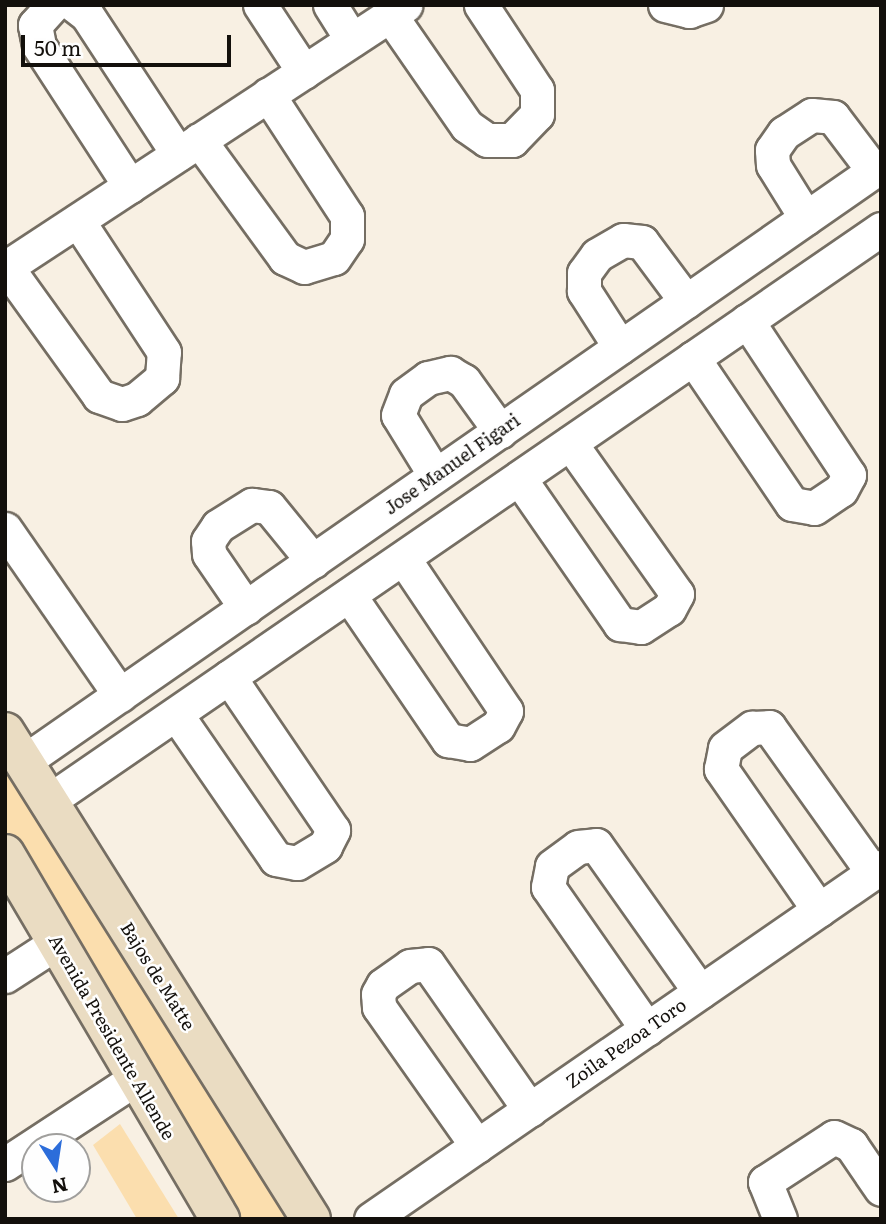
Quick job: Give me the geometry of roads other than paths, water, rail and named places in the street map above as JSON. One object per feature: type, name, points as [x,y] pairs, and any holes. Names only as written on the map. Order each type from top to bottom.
[{"type":"main road","name":"Bajos de Matte","points":[[14,747],[312,1219]]},
{"type":"main road","name":"Avenida Presidente Allende","points":[[5,854],[135,1079],[220,1219]]},
{"type":"street","points":[[53,5],[35,25],[39,46],[130,186]]},
{"type":"street","points":[[74,5],[87,15],[189,147],[285,258],[304,267],[334,258],[347,239],[347,216],[268,96]]},
{"type":"street","points":[[260,5],[304,72]]},
{"type":"street","points":[[330,5],[352,40]]},
{"type":"street","points":[[78,220],[164,352],[162,378],[137,399],[114,404],[99,396],[6,266],[398,10],[467,126],[499,142],[523,134],[539,102],[532,79],[481,5]]},
{"type":"street","points":[[665,5],[678,11],[706,5]]},
{"type":"street","points":[[806,218],[773,165],[772,150],[784,133],[812,115],[832,117],[877,168]]},
{"type":"street","name":"Jose Manuel Figari","points":[[14,747],[120,695],[877,168]]},
{"type":"street","points":[[620,347],[584,291],[589,263],[605,249],[623,240],[642,242],[687,301]]},
{"type":"street","points":[[47,802],[747,321],[876,243]]},
{"type":"street","points":[[693,359],[792,504],[814,508],[841,490],[849,475],[747,321]]},
{"type":"street","points":[[435,475],[398,415],[405,394],[428,378],[450,373],[464,380],[500,431]]},
{"type":"street","points":[[519,478],[620,624],[641,627],[669,609],[677,594],[570,443]]},
{"type":"street","points":[[246,608],[209,554],[208,541],[218,526],[252,505],[269,508],[313,561]]},
{"type":"street","points":[[5,529],[120,695]]},
{"type":"street","points":[[349,595],[448,740],[470,744],[498,726],[506,711],[402,558]]},
{"type":"street","points":[[176,714],[276,859],[297,863],[325,846],[333,830],[229,677]]},
{"type":"street","points":[[819,910],[721,769],[725,748],[751,728],[769,727],[877,870]]},
{"type":"street","points":[[647,1029],[548,887],[552,866],[578,846],[596,845],[699,992]]},
{"type":"street","name":"Zoila Pezoa Toro","points":[[371,1219],[877,870]]},
{"type":"street","points":[[5,976],[56,943]]},
{"type":"street","points":[[477,1146],[379,1007],[383,985],[410,966],[428,964],[530,1110]]},
{"type":"street","points":[[5,1164],[135,1079]]},
{"type":"street","points":[[780,1219],[768,1200],[765,1182],[834,1137],[851,1145],[881,1189]]}]
